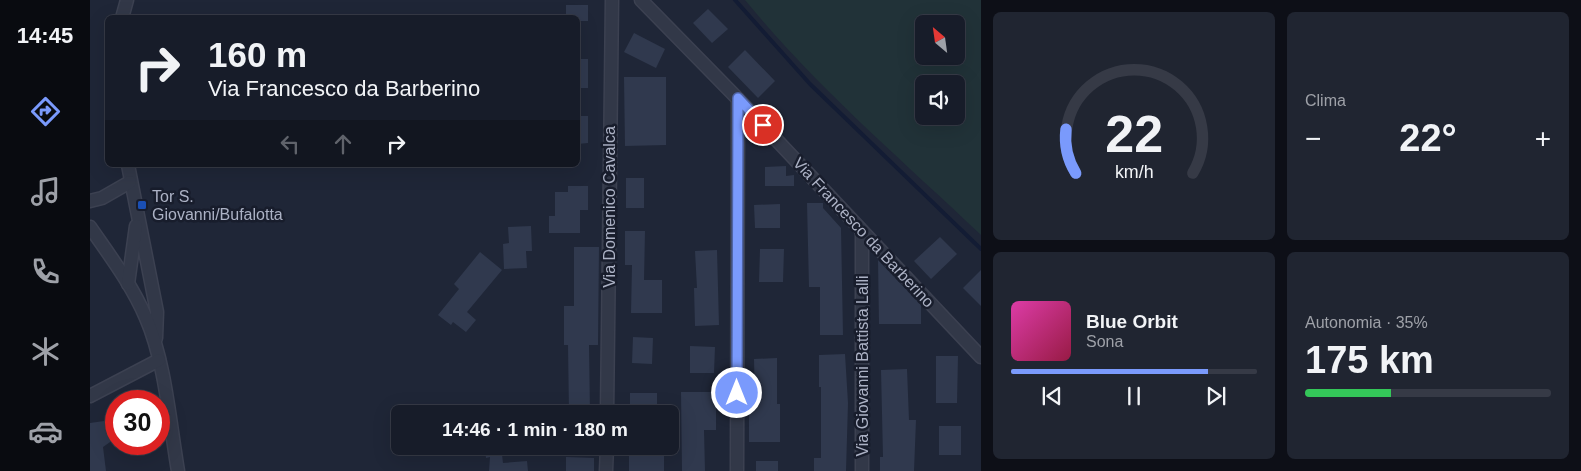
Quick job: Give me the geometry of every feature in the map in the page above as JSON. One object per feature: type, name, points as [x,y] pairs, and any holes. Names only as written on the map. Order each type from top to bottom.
[{"type":"street","points":[[123,15],[127,0]]},
{"type":"street","name":"Via Domenico Cavalca","points":[[607,405],[612,0]]},
{"type":"street","name":"Via Francesco da Barberino","points":[[641,0],[738,98],[981,357]]},
{"type":"street","points":[[737,471],[738,98]]},
{"type":"street","points":[[128,167],[157,312],[156,346]]},
{"type":"street","points":[[90,201],[102,198],[130,182]]},
{"type":"street","points":[[128,284],[135,238],[136,212]]},
{"type":"street","points":[[90,227],[128,284],[146,318],[159,360],[178,471]]},
{"type":"street","name":"Via Giovanni Battista Lalli","points":[[862,231],[862,471]]},
{"type":"street","points":[[90,396],[159,360]]},
{"type":"street","points":[[606,471],[607,455]]},
{"type":"shaded area","points":[[745,0],[981,0],[981,235],[860,122],[801,63]]},
{"type":"building","points":[[566,5],[588,5],[588,21],[580,21],[580,15],[566,15]]},
{"type":"building","points":[[708,9],[728,29],[712,43],[693,23]]},
{"type":"building","points":[[634,33],[665,49],[656,68],[624,52]]},
{"type":"building","points":[[745,50],[775,81],[758,98],[728,67]]},
{"type":"building","points":[[580,59],[588,59],[588,88],[580,88]]},
{"type":"building","points":[[624,77],[666,77],[666,145],[625,146]]},
{"type":"building","points":[[580,116],[588,116],[588,143],[580,144]]},
{"type":"building","points":[[786,166],[786,176],[794,175],[794,186],[765,186],[765,167]]},
{"type":"building","points":[[626,178],[644,178],[644,208],[626,208]]},
{"type":"building","points":[[568,186],[588,186],[588,210],[580,210],[580,233],[549,233],[549,216],[555,216],[555,192],[568,192]]},
{"type":"building","points":[[807,203],[823,203],[823,208],[841,228],[843,335],[820,335],[820,287],[809,287]]},
{"type":"building","points":[[780,204],[780,228],[755,228],[754,205]]},
{"type":"building","points":[[531,226],[532,251],[526,251],[527,268],[504,269],[503,244],[509,243],[508,227]]},
{"type":"building","points":[[625,231],[645,231],[644,280],[662,280],[662,313],[631,313],[632,265],[625,265]]},
{"type":"building","points":[[940,237],[957,254],[931,279],[914,261]]},
{"type":"building","points":[[574,247],[599,247],[598,345],[589,345],[590,405],[569,405],[568,345],[564,345],[564,306],[574,306]]},
{"type":"building","points":[[760,249],[784,249],[783,282],[759,282]]},
{"type":"building","points":[[717,250],[719,325],[695,326],[694,288],[697,288],[695,251]]},
{"type":"building","points":[[480,252],[502,270],[467,312],[476,320],[466,332],[453,322],[451,325],[438,315],[459,289],[454,284]]},
{"type":"building","points":[[878,260],[921,305],[921,324],[879,324]]},
{"type":"building","points":[[981,270],[981,306],[963,288]]},
{"type":"building","points":[[633,337],[653,338],[652,364],[632,363]]},
{"type":"building","points":[[690,346],[715,347],[714,373],[690,373]]},
{"type":"building","points":[[845,354],[848,403],[846,471],[814,471],[814,458],[821,458],[819,355]]},
{"type":"building","points":[[936,356],[958,356],[957,403],[936,403]]},
{"type":"building","points":[[777,358],[777,404],[780,404],[780,442],[749,442],[749,404],[755,404],[754,359]]},
{"type":"building","points":[[907,369],[909,420],[916,420],[914,471],[880,471],[880,457],[883,457],[881,370]]},
{"type":"building","points":[[681,392],[716,392],[716,430],[704,430],[705,471],[682,471]]},
{"type":"building","points":[[630,393],[657,393],[657,405],[630,405]]},
{"type":"building","points":[[105,421],[105,446],[103,447],[106,471],[90,471],[90,423]]},
{"type":"building","points":[[939,426],[961,426],[961,455],[939,455]]},
{"type":"building","points":[[486,455],[502,455],[503,463],[527,461],[528,471],[489,471],[490,457],[486,458]]},
{"type":"building","points":[[629,456],[664,456],[664,471],[629,471]]},
{"type":"building","points":[[566,457],[594,458],[594,471],[566,471]]},
{"type":"building","points":[[756,461],[778,461],[778,471],[756,471]]},
{"type":"waterway","points":[[735,0],[810,84],[981,249]]},
{"type":"place","name":"Tor S. Giovanni/Bufalotta","points":[[142,205]]},
{"type":"route","points":[[737,393],[738,98],[763,125]]}]
